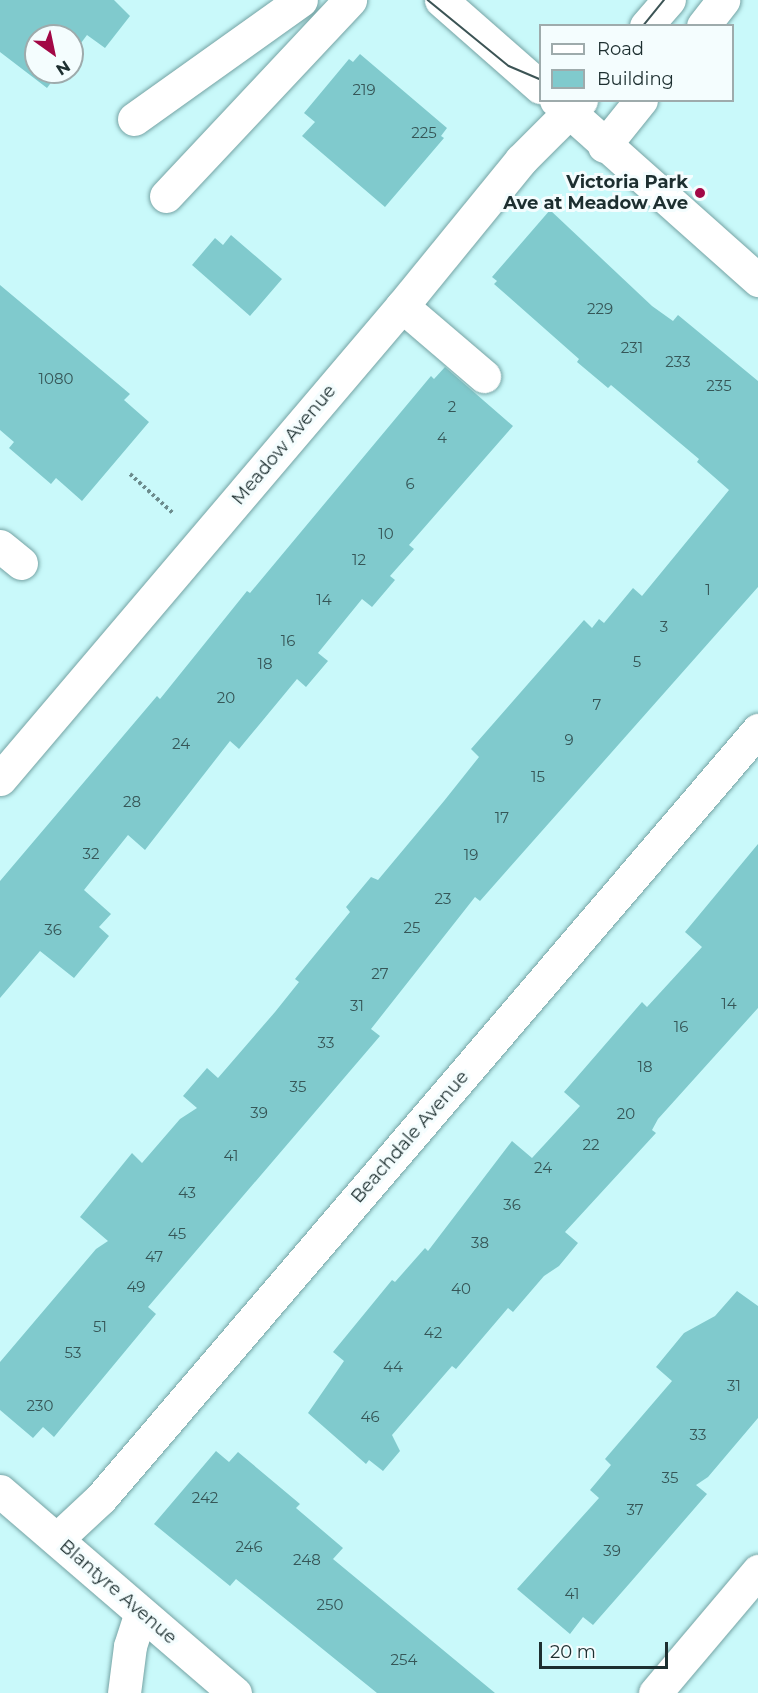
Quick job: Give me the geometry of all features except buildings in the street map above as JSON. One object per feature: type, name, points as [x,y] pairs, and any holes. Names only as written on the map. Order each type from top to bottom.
[{"type":"street","points":[[134,119],[301,0]]},
{"type":"street","points":[[166,196],[350,0]]},
{"type":"street","points":[[441,0],[539,86]]},
{"type":"street","points":[[648,24],[669,0]]},
{"type":"street","points":[[705,24],[723,0]]},
{"type":"street","points":[[604,147],[639,102]]},
{"type":"street","points":[[569,105],[604,147],[758,280]]},
{"type":"street","name":"Meadow Avenue","points":[[0,779],[402,306],[569,105]]},
{"type":"street","points":[[402,306],[484,376]]},
{"type":"street","name":"Beachdale Avenue","points":[[57,1539],[101,1498],[758,730]]},
{"type":"street","name":"Blantyre Avenue","points":[[0,1491],[235,1693]]},
{"type":"street","points":[[656,1693],[758,1571]]},
{"type":"street","points":[[124,1693],[130,1646],[141,1613]]},
{"type":"path","points":[[130,474],[180,520]]},
{"type":"tram line","points":[[428,0],[509,66],[539,79]]},
{"type":"tram line","points":[[645,24],[664,0]]},
{"type":"place","name":"Victoria Park Ave at Meadow Ave","points":[[700,193]]}]
